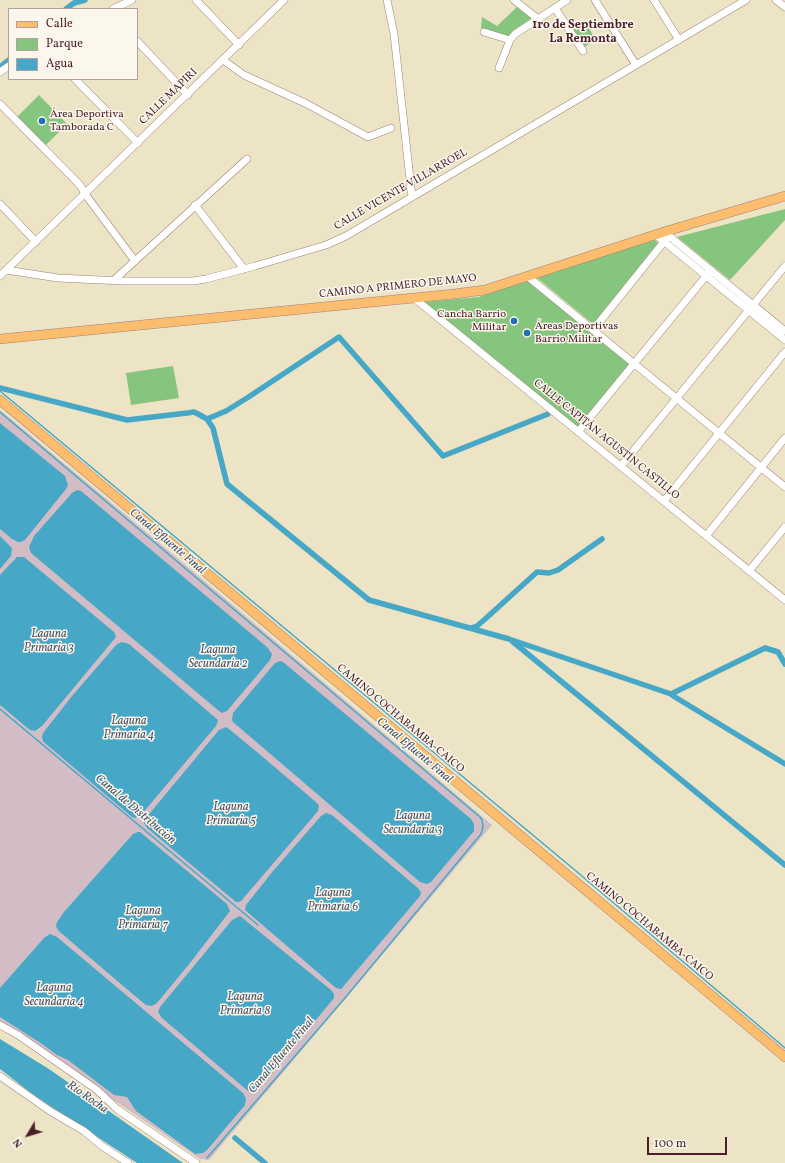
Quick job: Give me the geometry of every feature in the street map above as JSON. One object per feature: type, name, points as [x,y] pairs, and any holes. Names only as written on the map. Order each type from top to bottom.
[{"type":"main road","name":"CAMINO A PRIMERO DE MAYO","points":[[0,339],[485,290],[656,235],[667,236],[785,196]]},
{"type":"main road","name":"CAMINO COCHABAMBA-CAICO","points":[[0,400],[785,1057]]},
{"type":"street","points":[[115,8],[132,0]]},
{"type":"street","points":[[196,0],[239,45]]},
{"type":"street","name":"CALLE MAPIRI","points":[[0,276],[188,95],[284,0]]},
{"type":"street","points":[[387,0],[394,34],[412,197]]},
{"type":"street","points":[[514,0],[538,19]]},
{"type":"street","points":[[499,68],[510,40],[515,34],[567,0]]},
{"type":"street","points":[[595,0],[636,65]]},
{"type":"street","points":[[654,0],[679,40]]},
{"type":"street","name":"CALLE VICENTE VILLARROEL","points":[[6,270],[58,278],[193,281],[244,269],[326,245],[346,236],[746,0]]},
{"type":"street","points":[[776,0],[785,7]]},
{"type":"street","points":[[555,8],[583,51]]},
{"type":"street","points":[[484,32],[510,40]]},
{"type":"street","points":[[138,42],[188,95]]},
{"type":"street","points":[[223,60],[244,75],[307,104],[368,137],[391,128]]},
{"type":"street","points":[[76,80],[138,143]]},
{"type":"street","points":[[0,104],[80,186],[135,261]]},
{"type":"street","points":[[114,280],[247,159]]},
{"type":"street","points":[[0,204],[36,242]]},
{"type":"street","points":[[195,205],[244,269]]},
{"type":"street","points":[[593,330],[667,236],[708,273],[751,307],[785,330]]},
{"type":"street","points":[[621,466],[785,266]]},
{"type":"street","points":[[578,432],[708,273]]},
{"type":"street","points":[[527,276],[785,487]]},
{"type":"street","name":"CALLE CAPITÁN AGUSTÍN CASTILLO","points":[[414,298],[785,600]]},
{"type":"street","points":[[751,307],[785,340]]},
{"type":"street","points":[[664,501],[785,352]]},
{"type":"street","points":[[706,536],[785,438]]},
{"type":"street","points":[[749,570],[785,527]]},
{"type":"street","points":[[0,1025],[18,1035],[97,1090],[117,1109],[196,1163]]},
{"type":"street","points":[[0,1076],[50,1111],[84,1131],[102,1146],[128,1163]]},
{"type":"shaded area","points":[[0,410],[175,556],[492,825],[209,1160],[200,1159],[0,1022]]},
{"type":"green space","points":[[517,7],[532,18],[514,30],[508,37],[481,28],[482,17],[497,26]]},
{"type":"green space","points":[[585,22],[596,40],[584,47],[573,30]]},
{"type":"green space","name":"Área Deportiva Tamborada C","points":[[39,95],[67,124],[46,145],[17,117]]},
{"type":"green space","points":[[785,209],[785,220],[730,280],[677,237]]},
{"type":"green space","name":"Áreas Deportivas Barrio Militar","points":[[655,240],[658,243],[593,324],[536,277]]},
{"type":"green space","name":"Áreas Deportivas Barrio Militar","points":[[526,279],[629,364],[578,427],[424,302],[479,297]]},
{"type":"green space","points":[[173,366],[179,398],[131,405],[126,373]]},
{"type":"water","points":[[0,423],[65,476],[68,485],[25,540],[21,542],[12,539],[0,529]]},
{"type":"water","name":"Laguna Secundaria 2","points":[[77,490],[81,491],[267,647],[272,654],[270,660],[227,711],[222,713],[219,711],[31,553],[29,547],[34,536],[72,493]]},
{"type":"water","points":[[0,536],[12,548],[11,556],[0,569]]},
{"type":"water","name":"Laguna Primaria 3","points":[[17,557],[24,557],[114,632],[116,637],[42,726],[35,731],[30,730],[0,705],[0,575]]},
{"type":"water","name":"Laguna Primaria 4","points":[[122,642],[129,644],[218,720],[216,726],[141,815],[135,818],[46,744],[42,737],[43,733],[72,696],[117,644]]},
{"type":"water","name":"Laguna Secundaria 3","points":[[280,661],[471,819],[474,824],[474,831],[431,882],[427,884],[420,882],[233,722],[233,713],[275,663]]},
{"type":"water","name":"Laguna Primaria 5","points":[[226,727],[319,806],[318,811],[241,901],[238,902],[236,902],[147,828],[144,823],[145,819],[219,730]]},
{"type":"water","name":"Laguna Primaria 6","points":[[326,813],[332,815],[419,889],[421,893],[341,989],[336,988],[245,910],[246,905],[273,871],[321,816]]},
{"type":"water","name":"Laguna Primaria 7","points":[[140,832],[227,904],[230,911],[190,963],[157,1003],[152,1006],[146,1005],[122,985],[61,933],[56,926],[64,912],[133,834]]},
{"type":"water","name":"Laguna Primaria 8","points":[[240,916],[334,994],[334,998],[257,1091],[253,1092],[248,1091],[162,1018],[158,1012],[160,1007],[232,920]]},
{"type":"water","name":"Laguna Secundaria 4","points":[[50,934],[57,937],[243,1093],[246,1099],[245,1105],[203,1153],[195,1154],[136,1111],[127,1097],[114,1095],[68,1060],[57,1055],[0,1017],[0,988],[44,938]]},
{"type":"water","name":"Río Rocha","points":[[0,1039],[49,1069],[183,1163],[137,1163],[35,1096],[0,1069]]},
{"type":"waterway","points":[[67,8],[74,3],[85,0]]},
{"type":"waterway","points":[[0,67],[8,61]]},
{"type":"waterway","points":[[207,419],[226,411],[247,398],[339,337],[443,456],[548,414]]},
{"type":"waterway","points":[[0,388],[127,420],[194,412],[207,419],[213,428],[227,484],[369,600],[509,639],[671,694],[785,764]]},
{"type":"waterway","points":[[0,391],[576,871],[785,1048]]},
{"type":"waterway","name":"Canal Efluente Final","points":[[0,412],[482,820],[483,827],[481,834],[345,998],[207,1158]]},
{"type":"waterway","points":[[471,628],[477,626],[537,572],[549,573],[558,570],[602,539]]},
{"type":"waterway","points":[[512,641],[785,865]]},
{"type":"waterway","points":[[671,694],[765,648],[778,652],[785,664]]},
{"type":"waterway","name":"Canal de Distribución","points":[[0,709],[258,925]]},
{"type":"waterway","points":[[235,1138],[265,1163]]},
{"type":"place","name":"Área Deportiva Tamborada C","points":[[42,121]]},
{"type":"place","name":"Cancha Barrio Militar","points":[[514,321]]},
{"type":"place","name":"Áreas Deportivas Barrio Militar","points":[[527,333]]},
{"type":"district","name":"1ro de Septiembre La Remonta","points":[[583,33]]}]
